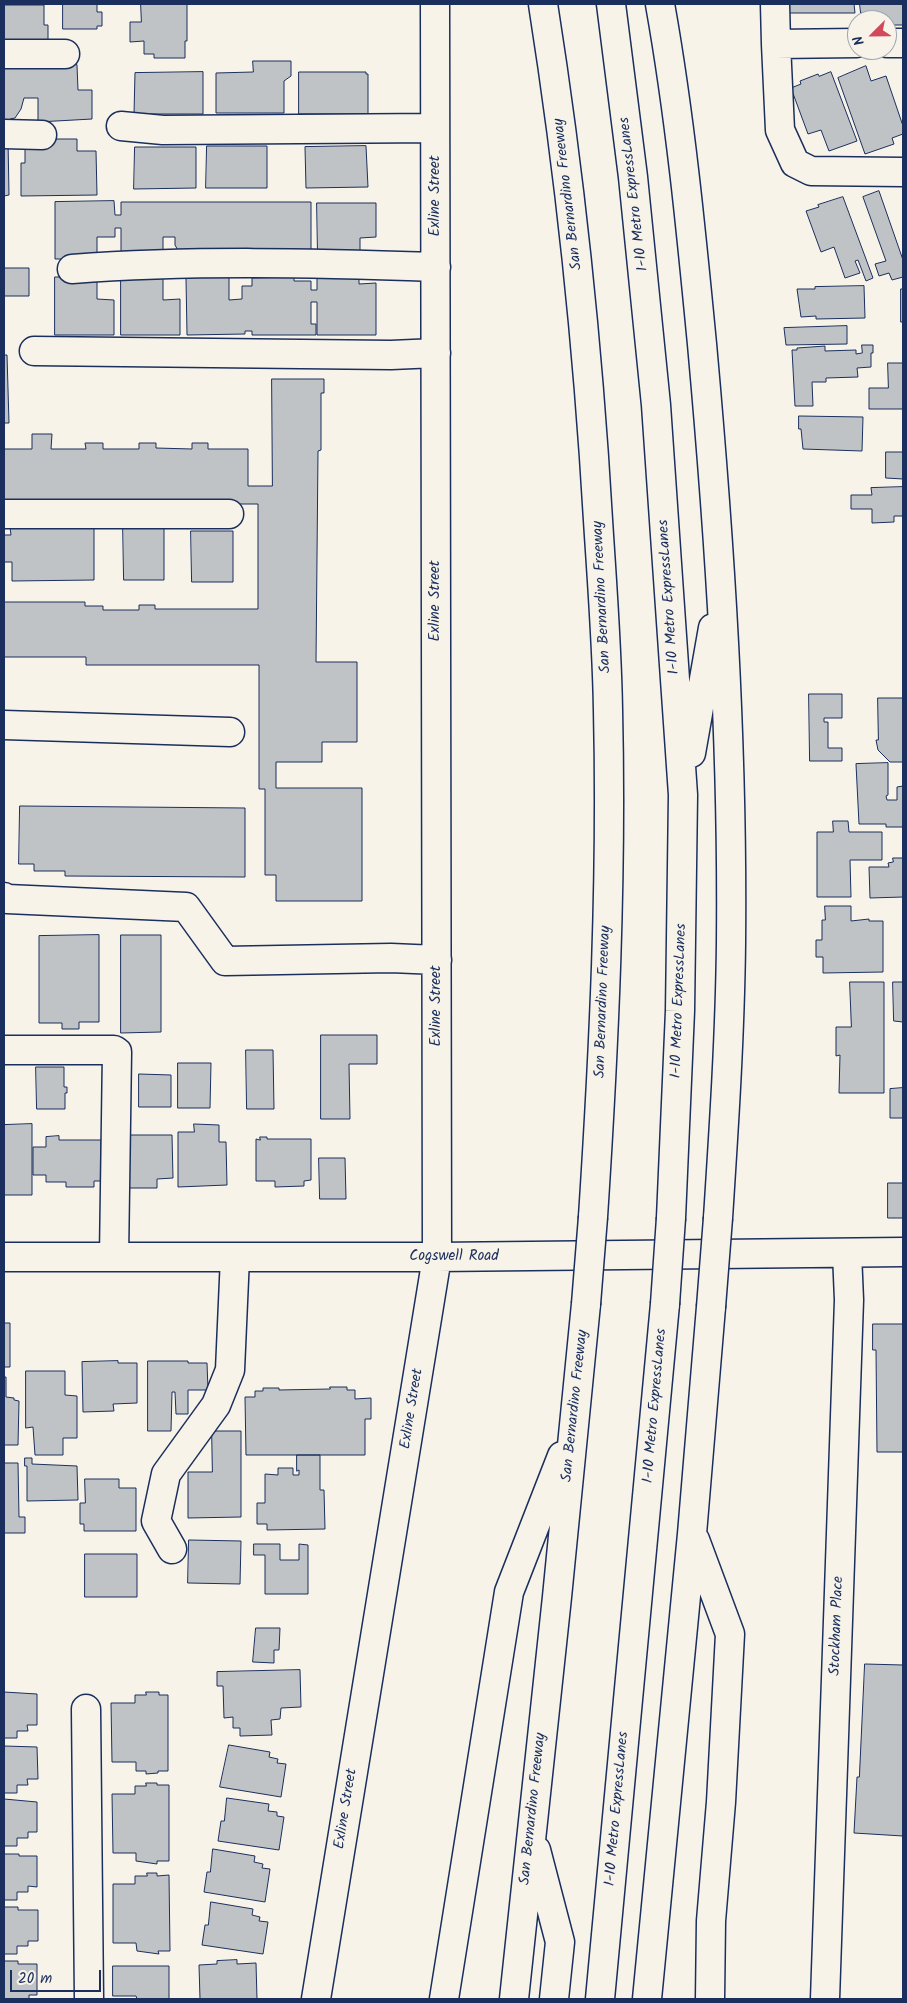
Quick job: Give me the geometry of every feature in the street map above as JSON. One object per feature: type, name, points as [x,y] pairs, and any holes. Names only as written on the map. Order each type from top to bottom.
[{"type":"main road","name":"Exline Street","points":[[316,1999],[438,1257],[435,4]]},
{"type":"main road","name":"San Bernardino Freeway","points":[[514,1999],[586,1304],[603,1064],[607,914],[608,708],[605,625],[592,414],[570,193],[543,4]]},
{"type":"main road","name":"I-10 Metro ExpressLanes","points":[[600,1999],[665,1304],[671,1218],[680,1012],[683,795],[656,405],[634,186],[611,4]]},
{"type":"main road","points":[[647,1999],[692,1534],[711,1307],[727,1069],[731,944],[731,811],[727,680],[721,584],[707,402],[687,190],[660,4]]},
{"type":"main road","points":[[775,4],[780,130],[795,162],[811,171],[903,172]]},
{"type":"main road","points":[[776,44],[847,43]]},
{"type":"main road","points":[[4,54],[65,54]]},
{"type":"main road","points":[[121,126],[163,130],[435,128]]},
{"type":"main road","points":[[4,134],[42,135]]},
{"type":"main road","points":[[72,269],[135,264],[292,263],[436,267]]},
{"type":"main road","points":[[34,351],[381,355],[436,353]]},
{"type":"main road","points":[[4,514],[229,514]]},
{"type":"main road","points":[[683,795],[721,584]]},
{"type":"main road","points":[[4,725],[230,732]]},
{"type":"main road","points":[[4,896],[7,899],[186,907],[225,961],[391,958],[437,960]]},
{"type":"main road","points":[[4,1050],[114,1050],[117,1052],[114,1257]]},
{"type":"main road","name":"Cogswell Road","points":[[4,1257],[438,1257],[903,1252]]},
{"type":"main road","name":"Stockham Place","points":[[825,1999],[849,1300],[847,1253]]},
{"type":"main road","points":[[172,1549],[156,1521],[166,1474],[216,1405],[230,1370],[235,1257]]},
{"type":"main road","points":[[444,1999],[509,1592],[574,1424]]},
{"type":"main road","points":[[692,1534],[730,1634],[721,1802],[711,1921],[710,1999]]},
{"type":"main road","points":[[86,1709],[89,1999]]},
{"type":"main road","points":[[532,1832],[560,1942],[554,1999]]},
{"type":"building","points":[[63,4],[97,4],[97,12],[102,12],[102,26],[97,26],[97,29],[63,29]]},
{"type":"building","points":[[141,4],[187,4],[185,58],[154,58],[154,54],[144,54],[144,41],[130,42],[130,22],[141,22]]},
{"type":"building","points":[[788,4],[854,4],[855,10],[847,10],[847,13],[788,13]]},
{"type":"building","points":[[860,4],[903,4],[903,25],[897,25],[897,10],[861,10]]},
{"type":"building","points":[[4,5],[44,5],[44,25],[48,25],[48,47],[4,47]]},
{"type":"building","points":[[253,61],[291,61],[291,76],[284,81],[284,113],[216,113],[216,73],[253,72]]},
{"type":"building","points":[[77,65],[78,90],[92,90],[92,119],[38,122],[38,98],[24,98],[21,109],[15,118],[10,119],[10,123],[4,122],[4,66]]},
{"type":"building","points":[[866,66],[871,81],[886,76],[903,126],[903,134],[892,138],[894,144],[865,154],[838,78]]},
{"type":"building","points":[[203,72],[203,114],[134,114],[135,73]]},
{"type":"building","points":[[299,72],[366,72],[368,74],[368,114],[299,114]]},
{"type":"building","points":[[831,72],[857,141],[829,151],[821,130],[808,134],[791,88],[801,84],[800,81],[818,74],[819,76]]},
{"type":"building","points":[[37,139],[77,139],[77,151],[96,151],[97,195],[21,196],[21,163],[25,163],[25,143]]},
{"type":"building","points":[[4,140],[8,140],[9,195],[4,196]]},
{"type":"building","points":[[207,146],[267,146],[267,188],[206,188]]},
{"type":"building","points":[[366,146],[368,187],[306,188],[305,147]]},
{"type":"building","points":[[135,147],[196,147],[196,188],[134,189]]},
{"type":"building","points":[[879,191],[903,260],[903,277],[892,280],[889,273],[879,276],[875,264],[886,261],[863,197]]},
{"type":"building","points":[[843,197],[873,278],[866,281],[858,260],[855,261],[860,273],[845,278],[834,247],[821,252],[806,211]]},
{"type":"building","points":[[114,201],[115,215],[121,215],[121,202],[311,202],[311,254],[180,254],[175,245],[175,237],[163,237],[163,258],[121,259],[121,228],[115,228],[115,237],[97,237],[97,259],[55,259],[55,202]]},
{"type":"building","points":[[317,203],[376,203],[376,237],[360,238],[360,259],[318,259]]},
{"type":"building","points":[[4,268],[29,268],[29,296],[4,296]]},
{"type":"building","points":[[55,277],[97,277],[97,299],[114,300],[114,335],[55,335]]},
{"type":"building","points":[[121,277],[163,278],[163,300],[180,299],[180,335],[121,335]]},
{"type":"building","points":[[229,277],[229,300],[242,299],[242,286],[252,286],[252,278],[294,277],[294,281],[311,281],[311,290],[317,290],[317,278],[359,278],[359,284],[376,283],[376,335],[317,335],[317,302],[311,302],[311,324],[316,324],[316,335],[252,335],[252,331],[245,331],[245,334],[187,335],[186,278]]},
{"type":"building","points":[[864,286],[865,318],[816,319],[816,316],[801,317],[797,289]]},
{"type":"building","points":[[901,289],[903,289],[903,322],[901,322]]},
{"type":"building","points":[[847,326],[847,344],[786,345],[784,328]]},
{"type":"building","points":[[862,345],[873,345],[871,367],[857,368],[858,377],[826,378],[826,382],[812,382],[813,406],[795,406],[792,350],[825,346],[825,351],[856,350],[856,354],[862,353]]},
{"type":"building","points":[[4,355],[7,355],[9,423],[4,423]]},
{"type":"building","points":[[888,363],[903,363],[903,409],[869,409],[869,388],[888,388]]},
{"type":"building","points":[[272,379],[324,379],[324,393],[321,393],[321,450],[318,451],[316,662],[357,662],[357,742],[322,742],[322,762],[276,762],[276,788],[362,788],[362,901],[276,901],[276,875],[265,875],[265,789],[259,789],[259,665],[86,665],[86,657],[4,657],[4,602],[85,602],[85,606],[103,606],[103,610],[139,610],[139,605],[155,605],[155,609],[258,609],[258,504],[4,504],[4,449],[32,449],[32,434],[52,434],[51,449],[86,449],[85,443],[103,443],[103,449],[139,449],[139,443],[156,443],[156,448],[192,449],[192,443],[208,443],[208,449],[248,449],[248,486],[272,486]]},
{"type":"building","points":[[799,416],[863,417],[862,451],[803,449],[801,429],[799,429]]},
{"type":"building","points":[[886,452],[903,452],[903,479],[886,478]]},
{"type":"building","points":[[903,487],[903,516],[894,516],[894,522],[872,523],[872,509],[851,509],[851,495],[872,495],[871,488]]},
{"type":"building","points":[[123,525],[164,525],[164,580],[124,580]]},
{"type":"building","points":[[94,526],[94,580],[12,581],[12,562],[4,562],[4,535],[11,535],[10,527]]},
{"type":"building","points":[[191,531],[233,531],[233,582],[192,582]]},
{"type":"building","points":[[809,694],[842,694],[842,718],[824,718],[824,722],[828,722],[828,748],[842,748],[842,761],[810,761]]},
{"type":"building","points":[[878,698],[903,698],[903,762],[890,762],[878,750],[876,740],[878,740]]},
{"type":"building","points":[[888,763],[888,795],[886,796],[887,800],[897,800],[897,787],[903,786],[903,827],[886,827],[886,824],[859,824],[856,764]]},
{"type":"building","points":[[20,806],[245,808],[245,877],[65,876],[65,871],[34,871],[34,864],[19,864]]},
{"type":"building","points":[[833,821],[848,821],[849,832],[882,832],[882,860],[850,860],[851,897],[817,897],[817,832],[833,832]]},
{"type":"building","points":[[893,858],[903,858],[903,897],[870,898],[869,867],[889,867],[888,863],[893,862]]},
{"type":"building","points":[[825,906],[851,906],[851,921],[869,919],[869,921],[883,921],[883,972],[823,973],[823,957],[816,957],[816,940],[822,940],[822,920],[825,920]]},
{"type":"building","points":[[99,935],[99,1022],[79,1022],[79,1029],[62,1029],[62,1023],[39,1023],[39,936]]},
{"type":"building","points":[[121,935],[161,935],[161,1032],[121,1033]]},
{"type":"building","points":[[850,982],[884,982],[884,1093],[839,1093],[840,1055],[836,1056],[836,1027],[851,1027]]},
{"type":"building","points":[[893,982],[903,982],[903,1022],[894,1021]]},
{"type":"building","points":[[321,1035],[377,1035],[377,1064],[349,1064],[350,1119],[321,1119]]},
{"type":"building","points":[[246,1050],[273,1050],[274,1109],[247,1109]]},
{"type":"building","points":[[178,1063],[211,1063],[210,1108],[178,1108]]},
{"type":"building","points":[[36,1067],[64,1067],[64,1087],[67,1087],[65,1109],[37,1109]]},
{"type":"building","points":[[139,1074],[171,1075],[171,1107],[139,1107]]},
{"type":"building","points":[[903,1088],[903,1118],[890,1118],[890,1089]]},
{"type":"building","points":[[32,1124],[32,1195],[4,1195],[4,1125]]},
{"type":"building","points":[[194,1124],[219,1125],[219,1142],[226,1142],[227,1185],[178,1187],[178,1132],[194,1132]]},
{"type":"building","points":[[124,1135],[172,1135],[173,1178],[157,1179],[157,1188],[124,1188]]},
{"type":"building","points":[[59,1136],[59,1140],[101,1140],[101,1181],[94,1181],[94,1187],[66,1187],[66,1182],[46,1182],[46,1175],[33,1175],[33,1147],[46,1147],[46,1137]]},
{"type":"building","points":[[260,1137],[267,1137],[267,1139],[311,1139],[311,1180],[304,1181],[304,1186],[275,1187],[275,1181],[256,1181],[256,1139],[260,1140]]},
{"type":"building","points":[[319,1158],[345,1158],[346,1199],[320,1199]]},
{"type":"building","points":[[888,1183],[903,1183],[903,1218],[888,1218]]},
{"type":"building","points":[[4,1323],[10,1323],[10,1367],[4,1367]]},
{"type":"building","points":[[873,1324],[903,1324],[903,1452],[877,1452],[876,1350],[873,1350]]},
{"type":"building","points":[[118,1361],[118,1363],[137,1363],[137,1403],[113,1404],[114,1411],[83,1412],[82,1362]]},
{"type":"building","points":[[148,1361],[207,1363],[208,1390],[188,1390],[188,1414],[176,1414],[175,1392],[172,1392],[171,1431],[148,1431]]},
{"type":"building","points":[[26,1371],[65,1371],[65,1395],[77,1396],[77,1438],[63,1438],[63,1455],[35,1455],[33,1427],[26,1428]]},
{"type":"building","points":[[4,1377],[6,1377],[6,1397],[19,1401],[18,1445],[4,1445]]},
{"type":"building","points":[[330,1387],[347,1387],[347,1390],[355,1390],[355,1399],[371,1398],[371,1419],[365,1419],[365,1455],[246,1455],[245,1397],[255,1397],[255,1391],[263,1391],[263,1388],[279,1388],[279,1390],[330,1389]]},
{"type":"building","points":[[212,1431],[241,1431],[241,1517],[188,1518],[188,1472],[212,1472]]},
{"type":"building","points":[[297,1455],[320,1455],[320,1490],[324,1490],[325,1529],[267,1530],[267,1524],[257,1524],[257,1503],[265,1503],[265,1474],[278,1475],[278,1468],[293,1468],[293,1475],[299,1475],[299,1470],[297,1471]]},
{"type":"building","points":[[25,1458],[32,1458],[32,1464],[77,1466],[78,1500],[27,1501],[27,1466],[25,1466]]},
{"type":"building","points":[[4,1463],[18,1463],[19,1517],[25,1517],[25,1533],[4,1533]]},
{"type":"building","points":[[85,1479],[119,1479],[119,1488],[136,1488],[136,1531],[84,1531],[84,1524],[80,1524],[80,1503],[85,1503]]},
{"type":"building","points":[[189,1540],[241,1541],[240,1584],[188,1583]]},
{"type":"building","points":[[254,1544],[280,1544],[280,1560],[299,1560],[299,1544],[308,1545],[308,1594],[265,1594],[265,1555],[254,1555]]},
{"type":"building","points":[[85,1554],[137,1554],[137,1597],[85,1597]]},
{"type":"building","points":[[256,1628],[280,1628],[279,1650],[274,1650],[274,1663],[253,1662]]},
{"type":"building","points":[[865,1664],[903,1665],[903,1836],[854,1833]]},
{"type":"building","points":[[300,1670],[301,1707],[281,1708],[280,1719],[271,1720],[272,1735],[240,1736],[240,1728],[233,1728],[233,1717],[224,1718],[223,1686],[217,1686],[217,1672]]},
{"type":"building","points":[[4,1692],[37,1694],[37,1725],[27,1725],[28,1731],[17,1731],[17,1738],[4,1738]]},
{"type":"building","points":[[146,1692],[159,1692],[159,1695],[168,1695],[168,1771],[146,1774],[146,1771],[136,1771],[136,1762],[112,1762],[111,1703],[135,1703],[135,1695],[146,1695]]},
{"type":"building","points":[[229,1745],[270,1752],[269,1757],[278,1759],[277,1763],[286,1764],[281,1797],[220,1787]]},
{"type":"building","points":[[4,1746],[37,1747],[38,1779],[27,1779],[28,1785],[17,1785],[17,1793],[4,1793]]},
{"type":"building","points":[[146,1783],[169,1785],[169,1861],[157,1861],[157,1864],[136,1861],[136,1853],[113,1853],[112,1794],[135,1794],[135,1786],[146,1786]]},
{"type":"building","points":[[227,1798],[269,1804],[268,1811],[277,1812],[277,1816],[284,1817],[279,1850],[218,1841],[221,1821],[224,1821]]},
{"type":"building","points":[[4,1799],[37,1802],[37,1832],[28,1832],[28,1838],[17,1838],[17,1846],[4,1846]]},
{"type":"building","points":[[213,1849],[255,1856],[254,1862],[263,1864],[262,1868],[270,1869],[265,1902],[204,1892],[207,1872],[210,1872]]},
{"type":"building","points":[[4,1854],[37,1856],[37,1887],[28,1886],[28,1892],[17,1892],[17,1900],[4,1900]]},
{"type":"building","points":[[147,1873],[157,1873],[157,1876],[169,1875],[170,1951],[158,1951],[159,1954],[137,1951],[136,1943],[113,1943],[113,1884],[135,1884],[135,1876],[147,1876]]},
{"type":"building","points":[[211,1902],[253,1909],[252,1915],[260,1917],[259,1921],[268,1922],[263,1954],[202,1945],[205,1925],[208,1925]]},
{"type":"building","points":[[4,1907],[18,1907],[18,1910],[38,1910],[38,1941],[28,1941],[28,1946],[17,1946],[17,1954],[4,1954]]},
{"type":"building","points":[[237,1960],[237,1964],[256,1963],[257,1999],[200,1999],[199,1965],[217,1964],[217,1961]]},
{"type":"building","points":[[4,1961],[18,1961],[18,1964],[37,1964],[37,1995],[29,1995],[29,1999],[4,1999]]},
{"type":"building","points":[[113,1966],[169,1966],[169,1999],[137,1999],[136,1996],[113,1996]]}]
